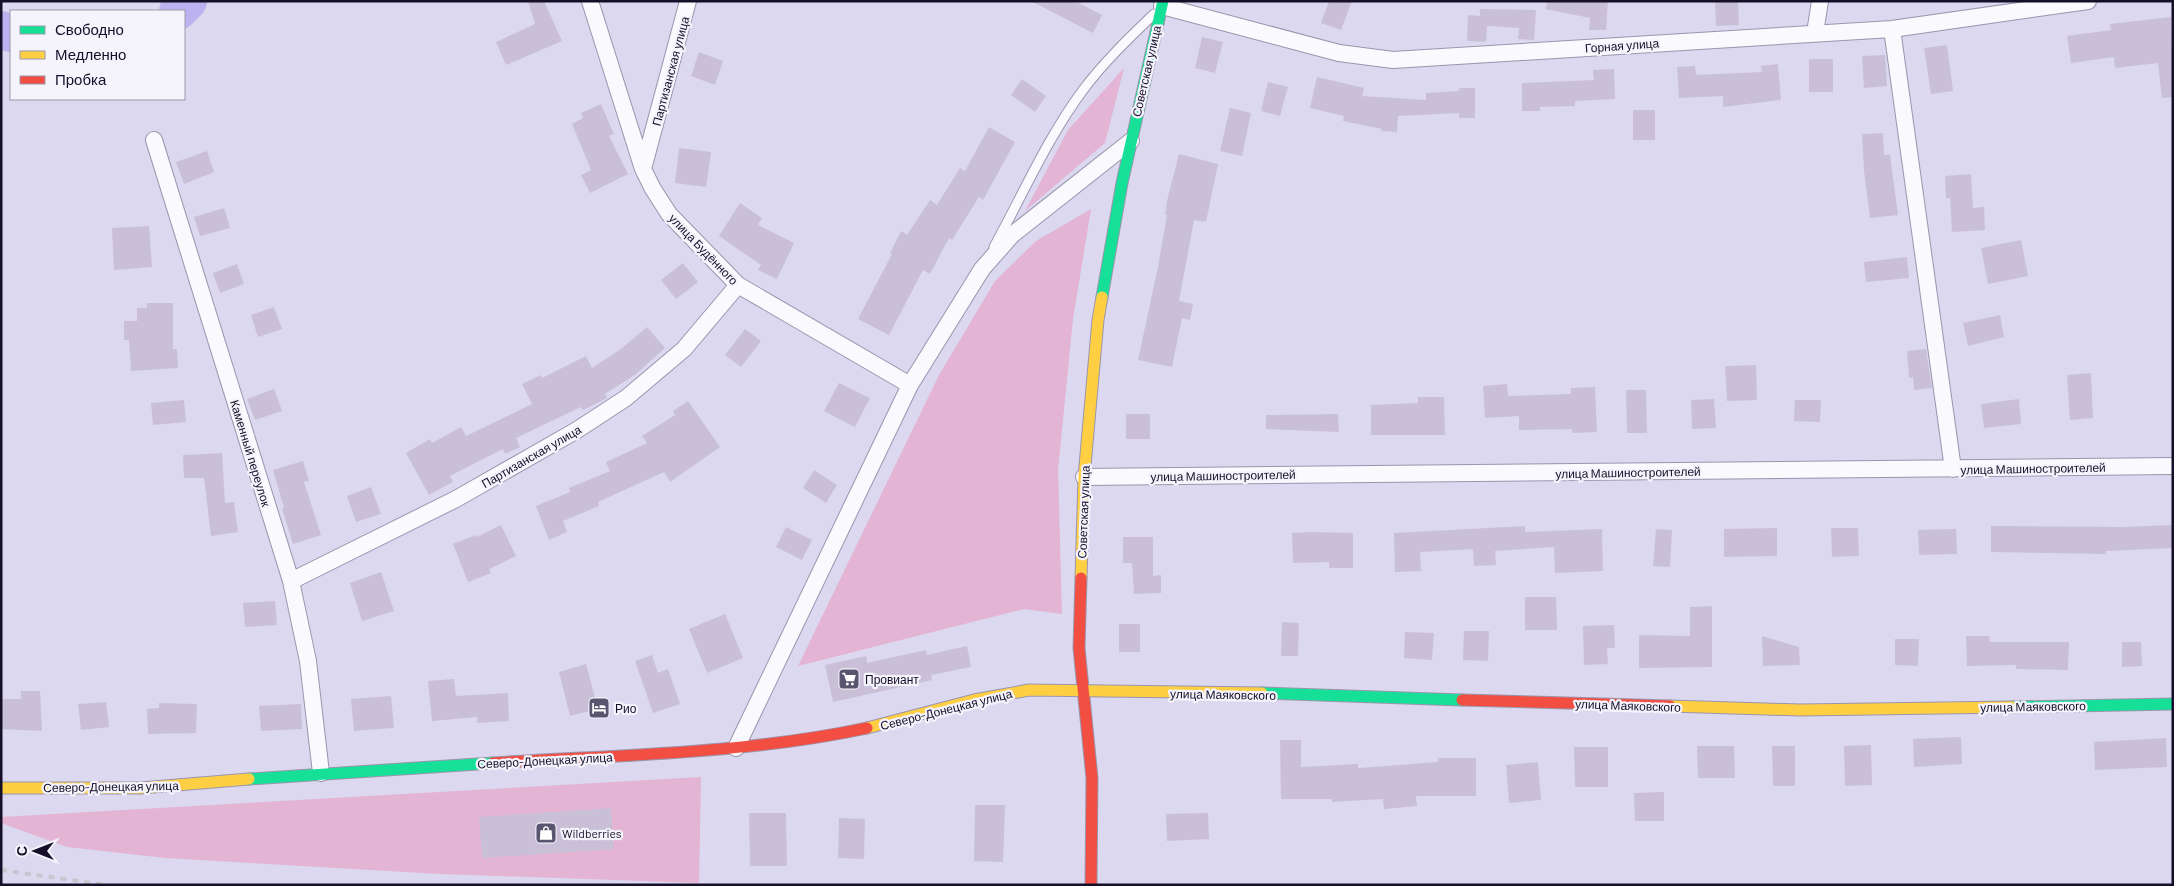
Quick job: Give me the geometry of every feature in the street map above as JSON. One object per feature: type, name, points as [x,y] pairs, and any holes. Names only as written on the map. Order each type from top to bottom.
[{"type":"main road","name":"Советская улица","points":[[1091,885],[1093,832],[1092,778],[1079,648],[1084,477],[1098,320],[1122,183],[1162,4]]},
{"type":"main road","name":"Северо-Донецкая улица","points":[[1,788],[142,788],[321,773],[736,748],[805,740],[882,725],[1004,693],[1029,690],[1084,692]]},
{"type":"main road","name":"улица Маяковского","points":[[1084,692],[1246,693],[1800,710],[2173,704]]},
{"type":"street","name":"улица Будённого","points":[[590,1],[643,169],[653,190],[669,214],[738,285],[910,385]]},
{"type":"street","name":"Партизанская улица","points":[[643,169],[688,1]]},
{"type":"street","points":[[1815,34],[1820,1]]},
{"type":"street","name":"Горная улица","points":[[1162,4],[1339,53],[1393,60],[1892,29],[2088,1]]},
{"type":"street","points":[[1892,29],[1953,468]]},
{"type":"street","name":"Каменный переулок","points":[[154,140],[291,581],[308,661],[321,773]]},
{"type":"street","points":[[736,748],[910,385],[982,269],[1012,235],[1131,141]]},
{"type":"street","name":"Партизанская улица","points":[[291,581],[456,499],[577,430],[618,403],[684,349],[738,285]]},
{"type":"street","name":"улица Машиностроителей","points":[[1084,477],[2173,466]]},
{"type":"lane","points":[[982,269],[1065,116],[1084,88],[1116,50],[1162,4]]},
{"type":"shaded area","points":[[1124,68],[1105,143],[1025,211],[1068,130]]},
{"type":"shaded area","points":[[1091,209],[1073,319],[1058,470],[1062,614],[1024,609],[798,666],[939,375],[995,281],[1036,241]]},
{"type":"shaded area","points":[[701,777],[699,883],[440,874],[165,858],[67,847],[1,823],[1,817]]},
{"type":"building","points":[[528,1],[544,1],[562,41],[506,65],[496,42],[535,24]]},
{"type":"building","points":[[1031,1],[1075,1],[1102,15],[1093,33]]},
{"type":"building","points":[[1329,1],[1352,1],[1341,30],[1321,23]]},
{"type":"building","points":[[1547,1],[1608,1],[1606,30],[1589,30],[1590,18],[1546,9]]},
{"type":"building","points":[[1715,1],[1738,1],[1739,25],[1716,26]]},
{"type":"building","points":[[1480,9],[1536,10],[1534,40],[1518,39],[1519,28],[1487,26],[1486,42],[1467,41],[1468,15],[1480,16]]},
{"type":"building","points":[[2171,17],[2173,97],[2162,98],[2158,63],[2115,68],[2114,57],[2071,63],[2067,36],[2111,30],[2110,24]]},
{"type":"building","points":[[1202,37],[1223,42],[1215,73],[1195,68]]},
{"type":"building","points":[[1947,45],[1953,91],[1931,94],[1924,48]]},
{"type":"building","points":[[699,52],[723,61],[715,85],[691,76]]},
{"type":"building","points":[[1885,55],[1887,86],[1864,88],[1862,56]]},
{"type":"building","points":[[1809,59],[1833,59],[1833,92],[1809,92]]},
{"type":"building","points":[[1778,64],[1781,100],[1723,107],[1723,96],[1679,98],[1677,67],[1695,66],[1696,75],[1762,72],[1761,66]]},
{"type":"building","points":[[1614,69],[1615,99],[1575,101],[1575,106],[1540,107],[1540,111],[1522,111],[1522,83],[1594,80],[1593,70]]},
{"type":"building","points":[[1317,77],[1364,88],[1362,96],[1426,100],[1426,93],[1459,91],[1459,88],[1475,88],[1475,118],[1459,118],[1459,113],[1398,116],[1397,132],[1381,131],[1382,129],[1343,121],[1344,116],[1310,108]]},
{"type":"building","points":[[1022,79],[1046,96],[1035,112],[1011,95]]},
{"type":"building","points":[[1268,82],[1288,87],[1280,116],[1261,111]]},
{"type":"building","points":[[601,104],[614,134],[609,136],[628,174],[590,193],[581,175],[591,170],[572,124],[583,118],[581,113]]},
{"type":"building","points":[[1230,108],[1251,113],[1242,156],[1220,151]]},
{"type":"building","points":[[1633,110],[1655,110],[1655,140],[1633,140]]},
{"type":"building","points":[[989,127],[1015,142],[983,200],[979,197],[952,240],[949,238],[930,274],[923,270],[889,335],[858,319],[892,254],[890,253],[901,231],[907,235],[930,200],[937,205],[960,168],[965,171]]},
{"type":"building","points":[[1883,133],[1884,155],[1890,155],[1898,215],[1870,218],[1864,171],[1862,134]]},
{"type":"building","points":[[679,148],[711,152],[706,187],[675,183]]},
{"type":"building","points":[[207,151],[214,172],[184,184],[176,162]]},
{"type":"building","points":[[1179,154],[1218,164],[1206,222],[1194,220],[1179,301],[1193,304],[1190,320],[1182,318],[1172,367],[1138,360],[1158,267],[1167,215],[1165,214],[1167,201]]},
{"type":"building","points":[[1971,174],[1973,208],[1984,207],[1985,230],[1952,232],[1950,198],[1946,198],[1945,176]]},
{"type":"building","points":[[740,203],[762,218],[758,225],[794,243],[777,279],[758,270],[761,265],[719,236]]},
{"type":"building","points":[[224,208],[230,228],[200,236],[194,217]]},
{"type":"building","points":[[149,226],[152,267],[114,270],[112,228]]},
{"type":"building","points":[[2021,240],[2028,276],[1988,284],[1981,248]]},
{"type":"building","points":[[1907,257],[1909,278],[1866,282],[1864,262]]},
{"type":"building","points":[[683,263],[698,282],[676,299],[661,280]]},
{"type":"building","points":[[237,264],[244,284],[220,293],[213,273]]},
{"type":"building","points":[[147,303],[173,303],[173,349],[177,349],[178,368],[131,371],[129,340],[124,340],[124,321],[137,321],[137,308],[147,308]]},
{"type":"building","points":[[274,307],[282,329],[258,337],[251,315]]},
{"type":"building","points":[[2000,315],[2004,337],[1968,346],[1963,323]]},
{"type":"building","points":[[647,327],[665,348],[636,374],[605,394],[607,398],[583,410],[581,407],[516,438],[520,447],[505,454],[503,449],[450,476],[453,482],[429,495],[406,453],[430,439],[432,443],[461,427],[466,436],[532,404],[522,384],[541,375],[542,378],[586,356],[592,368],[621,349]]},
{"type":"building","points":[[745,329],[761,341],[741,367],[725,355]]},
{"type":"building","points":[[1926,349],[1932,388],[1914,390],[1913,377],[1909,378],[1907,351]]},
{"type":"building","points":[[1756,365],[1757,400],[1727,401],[1725,366]]},
{"type":"building","points":[[2091,373],[2093,418],[2070,420],[2067,375]]},
{"type":"building","points":[[839,383],[870,398],[855,427],[824,411]]},
{"type":"building","points":[[1507,384],[1508,396],[1571,394],[1571,388],[1595,387],[1597,432],[1572,433],[1572,429],[1519,430],[1519,416],[1485,418],[1483,386]]},
{"type":"building","points":[[274,389],[282,411],[255,420],[247,399]]},
{"type":"building","points":[[1626,390],[1646,390],[1647,433],[1627,433]]},
{"type":"building","points":[[1418,397],[1444,397],[1445,435],[1371,435],[1371,405],[1418,403]]},
{"type":"building","points":[[1714,399],[1716,428],[1692,429],[1691,400]]},
{"type":"building","points":[[2019,399],[2021,424],[1984,428],[1981,404]]},
{"type":"building","points":[[184,400],[186,422],[153,425],[151,403]]},
{"type":"building","points":[[1795,400],[1821,400],[1820,422],[1794,421]]},
{"type":"building","points":[[688,401],[720,447],[670,482],[664,472],[598,502],[599,506],[563,521],[567,532],[549,540],[536,506],[570,492],[569,488],[610,471],[606,462],[647,443],[642,436],[675,415],[673,411]]},
{"type":"building","points":[[1126,414],[1150,414],[1150,439],[1126,439]]},
{"type":"building","points":[[1338,414],[1339,432],[1266,429],[1266,415]]},
{"type":"building","points":[[222,453],[225,503],[234,502],[238,532],[211,536],[204,478],[184,478],[183,455]]},
{"type":"building","points":[[303,461],[309,481],[304,482],[321,535],[293,544],[273,470]]},
{"type":"building","points":[[814,470],[837,485],[826,503],[803,488]]},
{"type":"building","points":[[371,487],[381,514],[356,522],[347,496]]},
{"type":"building","points":[[501,525],[516,556],[489,569],[491,573],[468,582],[453,544],[476,535],[477,537]]},
{"type":"building","points":[[2173,525],[2173,548],[2106,551],[2106,554],[1991,552],[1991,526],[2122,527]]},
{"type":"building","points":[[1525,526],[1525,532],[1602,529],[1603,571],[1555,573],[1554,547],[1495,551],[1496,565],[1474,566],[1473,549],[1420,552],[1421,571],[1395,572],[1394,533]]},
{"type":"building","points":[[786,527],[812,540],[802,560],[776,547]]},
{"type":"building","points":[[1777,528],[1777,556],[1724,557],[1724,529]]},
{"type":"building","points":[[1831,528],[1858,528],[1859,556],[1832,557]]},
{"type":"building","points":[[1656,529],[1672,530],[1670,567],[1653,566]]},
{"type":"building","points":[[1956,529],[1957,554],[1919,555],[1918,530]]},
{"type":"building","points":[[1292,533],[1353,533],[1353,568],[1329,568],[1329,562],[1293,563]]},
{"type":"building","points":[[1123,537],[1153,537],[1153,576],[1161,575],[1161,593],[1134,594],[1132,563],[1123,563]]},
{"type":"building","points":[[381,572],[394,611],[362,621],[350,583]]},
{"type":"building","points":[[1525,597],[1556,597],[1557,630],[1525,630]]},
{"type":"building","points":[[275,601],[277,625],[245,627],[243,603]]},
{"type":"building","points":[[1712,606],[1712,667],[1639,668],[1639,635],[1690,636],[1690,607]]},
{"type":"building","points":[[725,614],[743,658],[707,673],[689,629]]},
{"type":"building","points":[[1282,622],[1299,623],[1298,656],[1281,656]]},
{"type":"building","points":[[1119,624],[1140,624],[1140,652],[1119,652]]},
{"type":"building","points":[[1614,625],[1615,648],[1607,648],[1608,664],[1584,665],[1583,626]]},
{"type":"building","points":[[1464,631],[1489,631],[1488,661],[1463,660]]},
{"type":"building","points":[[1405,632],[1434,633],[1432,660],[1404,658]]},
{"type":"building","points":[[1762,636],[1799,647],[1800,665],[1763,666]]},
{"type":"building","points":[[1966,636],[1989,636],[1990,642],[2069,642],[2068,670],[2016,669],[2016,665],[1967,666]]},
{"type":"building","points":[[1895,639],[1919,639],[1918,666],[1895,665]]},
{"type":"building","points":[[2122,642],[2141,642],[2142,666],[2122,667]]},
{"type":"building","points":[[967,646],[971,667],[931,675],[932,680],[833,702],[825,665],[866,656],[867,663],[926,650],[927,655]]},
{"type":"building","points":[[652,655],[658,673],[668,669],[680,704],[653,713],[635,661]]},
{"type":"building","points":[[586,664],[598,709],[570,716],[559,672]]},
{"type":"building","points":[[454,679],[456,696],[508,693],[509,721],[477,723],[477,717],[432,721],[428,681]]},
{"type":"building","points":[[21,691],[40,691],[42,731],[1,729],[1,699],[21,699]]},
{"type":"building","points":[[391,696],[394,728],[354,731],[351,699]]},
{"type":"building","points":[[106,702],[109,727],[81,730],[78,704]]},
{"type":"building","points":[[159,703],[197,704],[196,733],[148,734],[147,709],[159,708]]},
{"type":"building","points":[[301,704],[302,729],[261,731],[259,706]]},
{"type":"building","points":[[1961,737],[1962,764],[1914,767],[1913,739]]},
{"type":"building","points":[[2166,738],[2167,767],[2095,770],[2094,742]]},
{"type":"building","points":[[1280,740],[1301,740],[1301,767],[1358,764],[1358,768],[1438,762],[1438,758],[1476,758],[1476,796],[1416,796],[1417,806],[1384,809],[1383,799],[1332,802],[1332,799],[1281,799]]},
{"type":"building","points":[[1871,745],[1872,785],[1845,786],[1844,746]]},
{"type":"building","points":[[1697,746],[1734,746],[1735,778],[1698,778]]},
{"type":"building","points":[[1772,746],[1795,746],[1795,786],[1773,786]]},
{"type":"building","points":[[1574,747],[1608,747],[1608,787],[1575,787]]},
{"type":"building","points":[[1538,762],[1541,800],[1509,803],[1506,765]]},
{"type":"building","points":[[1664,792],[1664,821],[1635,821],[1634,793]]},
{"type":"building","points":[[975,805],[1005,805],[1003,862],[974,861]]},
{"type":"building","name":"Wildberries","points":[[611,808],[614,849],[482,858],[479,817]]},
{"type":"building","points":[[749,813],[786,813],[787,866],[750,866]]},
{"type":"building","points":[[1208,813],[1209,839],[1167,841],[1166,814]]},
{"type":"building","points":[[839,818],[865,819],[864,859],[838,858]]},
{"type":"waterway","points":[[179,10],[188,1]]},
{"type":"waterway","points":[[1,30],[10,33]]},
{"type":"railway","points":[[1,870],[107,885]]},
{"type":"traffic: fast","points":[[1102,297],[1122,183],[1163,1]]},
{"type":"traffic: fast","points":[[1262,693],[1462,700]]},
{"type":"traffic: fast","points":[[2012,707],[2173,704]]},
{"type":"traffic: fast","points":[[249,779],[493,763]]},
{"type":"traffic: slow","points":[[1081,578],[1084,477],[1098,320],[1102,297]]},
{"type":"traffic: slow","points":[[867,728],[974,700],[1029,690],[1262,693]]},
{"type":"traffic: slow","points":[[1670,706],[1800,710],[2012,707]]},
{"type":"traffic: slow","points":[[1,788],[141,788],[249,779]]},
{"type":"traffic: jam","points":[[1081,578],[1079,648],[1092,778],[1091,885]]},
{"type":"traffic: jam","points":[[1462,700],[1670,706]]},
{"type":"traffic: jam","points":[[493,763],[728,748],[821,737],[867,728]]},
{"type":"place","name":"Провиант","points":[[849,679]]},
{"type":"place","name":"Рио","points":[[599,708]]},
{"type":"place","name":"Wildberries","points":[[546,833]]}]
